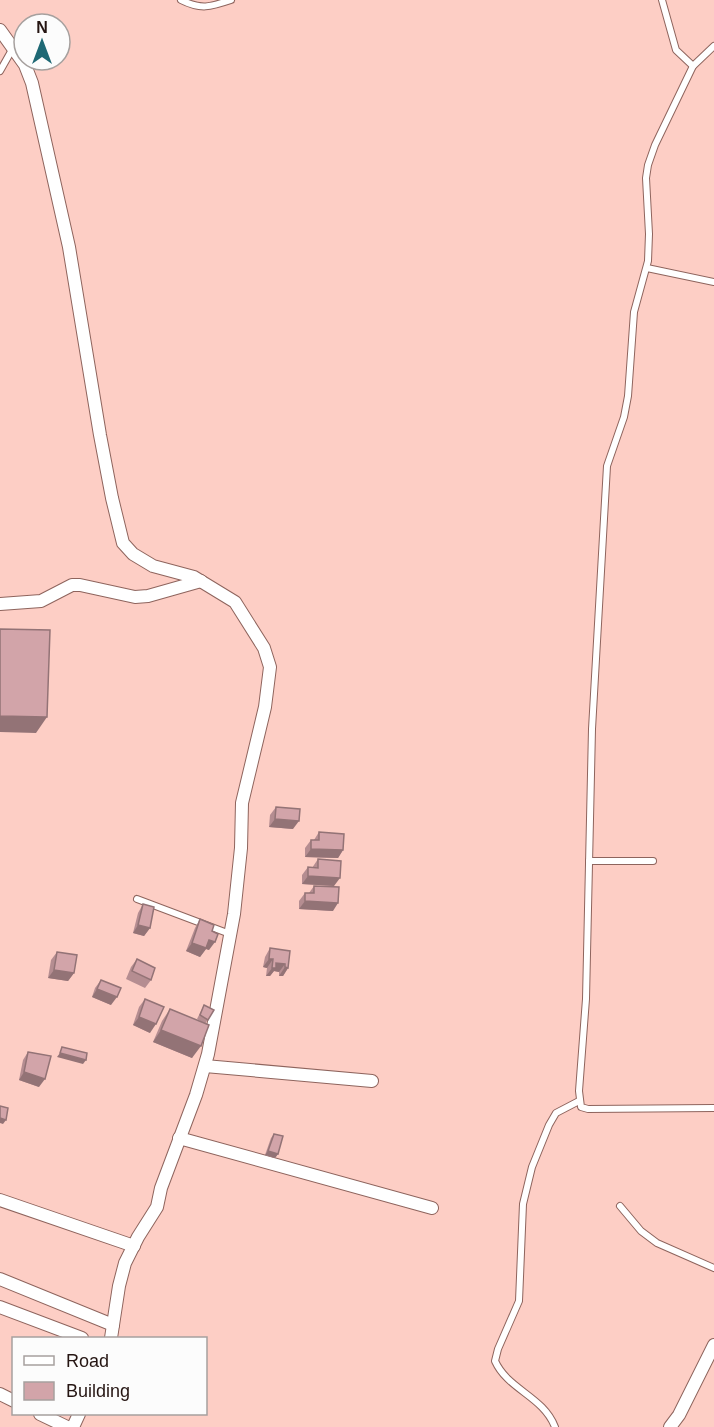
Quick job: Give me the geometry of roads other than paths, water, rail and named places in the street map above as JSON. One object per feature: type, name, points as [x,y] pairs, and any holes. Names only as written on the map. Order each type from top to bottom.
[{"type":"street","points":[[0,30],[12,46]]},
{"type":"street","points":[[28,72],[56,182],[102,445],[123,543],[133,554],[153,566],[194,577],[235,602],[264,648],[270,667],[265,707],[242,802],[241,848],[230,934],[205,1065],[157,1207],[125,1263],[111,1337]]},
{"type":"street","points":[[0,604],[41,601],[72,585],[135,597],[148,596],[201,581]]},
{"type":"street","points":[[205,1065],[372,1081]]},
{"type":"street","points":[[179,1138],[432,1208]]},
{"type":"street","points":[[0,1200],[134,1246]]},
{"type":"street","points":[[0,1279],[113,1325]]},
{"type":"street","points":[[0,1307],[79,1337]]},
{"type":"street","points":[[670,1427],[679,1415],[714,1345]]},
{"type":"street","points":[[44,1415],[67,1427]]},
{"type":"lane","points":[[181,0],[197,8],[231,0]]},
{"type":"lane","points":[[662,0],[676,50],[693,66]]},
{"type":"lane","points":[[714,46],[693,66],[655,145],[648,165],[646,178],[649,234],[647,268],[636,299],[628,396],[624,417],[607,466],[592,729],[586,999],[579,1101],[581,1107],[588,1109],[714,1108]]},
{"type":"lane","points":[[0,71],[12,49]]},
{"type":"lane","points":[[647,268],[714,282]]},
{"type":"lane","points":[[589,861],[653,861]]},
{"type":"lane","points":[[136,899],[230,934]]},
{"type":"lane","points":[[555,1427],[544,1407],[503,1375],[495,1361],[519,1301],[523,1204],[532,1167],[556,1113],[579,1101]]},
{"type":"lane","points":[[620,1206],[641,1231],[657,1243],[714,1268]]}]
